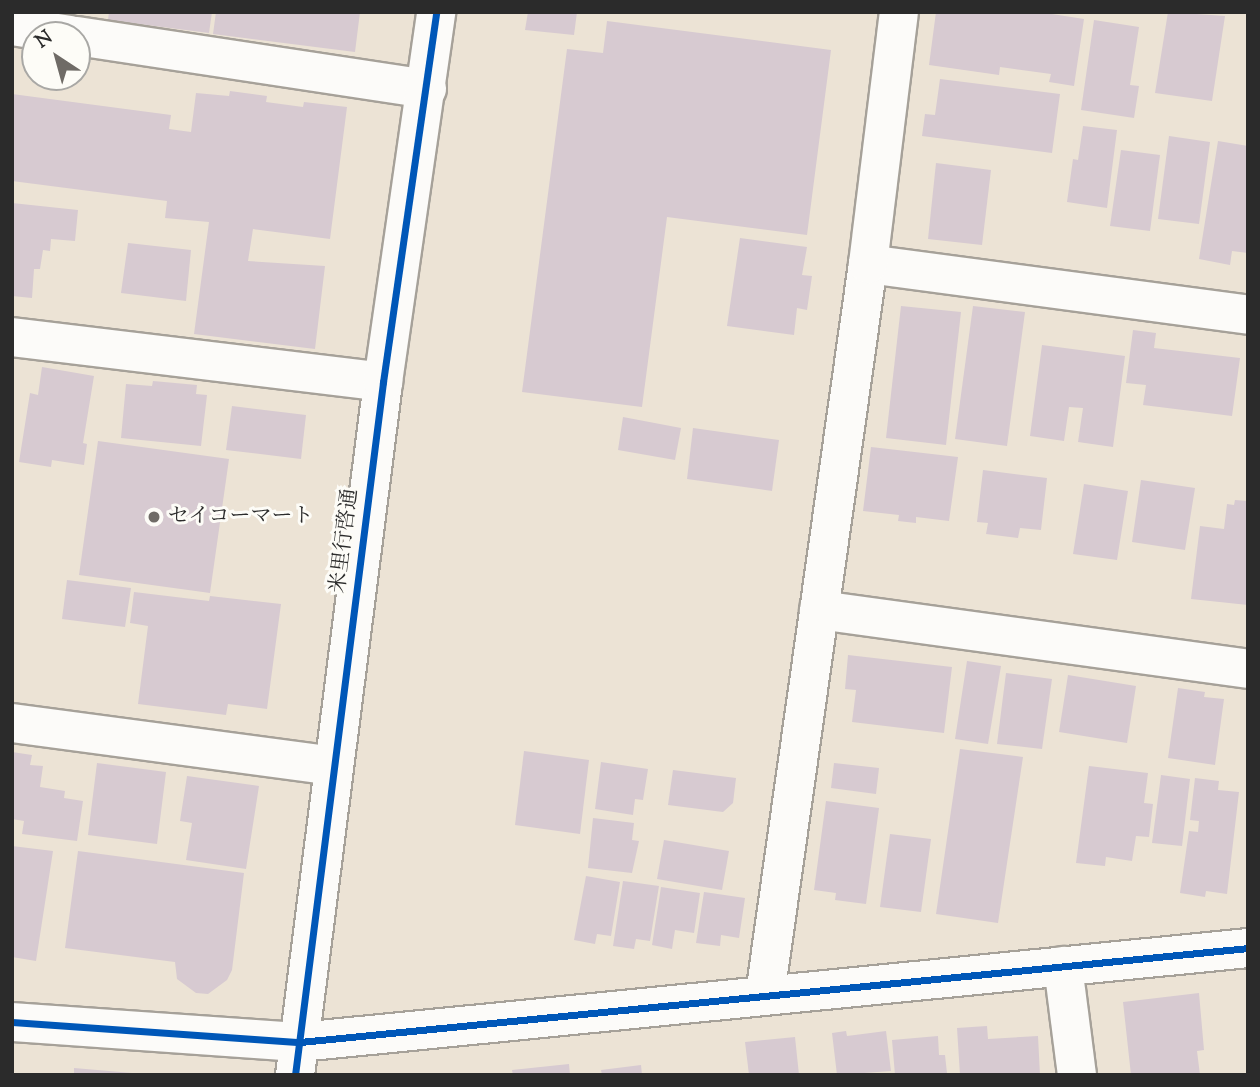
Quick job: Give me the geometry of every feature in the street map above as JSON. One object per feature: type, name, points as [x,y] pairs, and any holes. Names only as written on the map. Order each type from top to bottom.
[{"type":"street","name":"米里行啓通","points":[[298,1058],[304,988],[383,382],[436,12]]},
{"type":"street","points":[[765,995],[868,264],[899,12]]},
{"type":"street","points":[[91,38],[427,89]]},
{"type":"street","points":[[868,264],[1248,315]]},
{"type":"street","points":[[12,337],[383,382]]},
{"type":"street","points":[[818,610],[1248,669]]},
{"type":"street","points":[[12,723],[333,765]]},
{"type":"street","points":[[12,1022],[298,1058],[765,995],[1248,948]]},
{"type":"street","points":[[1063,966],[1077,1075]]},
{"type":"building","points":[[109,12],[212,12],[209,33],[108,20]]},
{"type":"building","points":[[216,12],[360,12],[355,52],[213,34]]},
{"type":"building","points":[[528,12],[577,12],[574,35],[525,30]]},
{"type":"building","points":[[936,12],[1039,12],[1084,19],[1074,86],[1049,82],[1051,74],[1000,67],[999,75],[929,65]]},
{"type":"building","points":[[1168,12],[1225,16],[1212,101],[1155,93]]},
{"type":"building","points":[[1094,20],[1139,27],[1130,85],[1139,86],[1134,118],[1081,110]]},
{"type":"building","points":[[607,21],[831,50],[807,235],[667,217],[642,407],[522,392],[567,49],[603,53]]},
{"type":"building","points":[[940,79],[1060,94],[1052,153],[922,136],[925,114],[935,115]]},
{"type":"building","points":[[230,91],[267,96],[266,102],[303,107],[304,102],[347,107],[330,239],[253,229],[248,261],[325,266],[315,349],[194,334],[209,222],[165,218],[167,201],[12,181],[12,94],[171,115],[169,129],[191,132],[196,93],[229,96]]},
{"type":"building","points":[[1083,126],[1117,130],[1107,208],[1067,202],[1073,159],[1078,160]]},
{"type":"building","points":[[1169,136],[1210,142],[1199,224],[1158,219]]},
{"type":"building","points":[[1218,141],[1248,146],[1248,253],[1232,251],[1230,265],[1199,259]]},
{"type":"building","points":[[1121,150],[1160,155],[1150,231],[1110,226]]},
{"type":"building","points":[[936,163],[991,170],[982,245],[928,239]]},
{"type":"building","points":[[12,203],[78,210],[75,241],[51,239],[50,251],[43,250],[40,269],[34,269],[32,298],[12,296]]},
{"type":"building","points":[[740,238],[807,247],[802,275],[812,276],[807,310],[797,308],[794,335],[727,326]]},
{"type":"building","points":[[128,243],[191,250],[186,301],[121,293]]},
{"type":"building","points":[[901,306],[961,312],[946,445],[886,438]]},
{"type":"building","points":[[973,306],[1025,312],[1007,446],[955,439]]},
{"type":"building","points":[[1133,330],[1156,333],[1154,348],[1240,358],[1232,416],[1143,405],[1146,385],[1126,383]]},
{"type":"building","points":[[1042,345],[1125,356],[1113,447],[1078,442],[1083,408],[1069,407],[1064,441],[1030,436]]},
{"type":"building","points":[[42,367],[94,376],[83,443],[87,444],[84,465],[52,460],[51,467],[19,462],[30,393],[38,395]]},
{"type":"building","points":[[153,381],[197,385],[196,394],[207,395],[201,446],[121,438],[126,384],[152,386]]},
{"type":"building","points":[[232,406],[306,415],[301,459],[226,450]]},
{"type":"building","points":[[623,417],[681,428],[675,460],[618,450]]},
{"type":"building","points":[[693,428],[779,440],[772,491],[687,479]]},
{"type":"building","name":"セイコーマート","points":[[98,441],[229,459],[210,593],[79,575]]},
{"type":"building","points":[[871,447],[958,457],[949,521],[916,517],[916,523],[898,521],[899,515],[863,511]]},
{"type":"building","points":[[983,470],[1047,478],[1041,530],[1020,528],[1018,538],[986,534],[988,523],[977,522]]},
{"type":"building","points":[[1141,480],[1195,488],[1185,550],[1132,542]]},
{"type":"building","points":[[1084,484],[1128,491],[1117,560],[1073,554]]},
{"type":"building","points":[[1235,500],[1248,501],[1248,605],[1191,599],[1200,526],[1224,529],[1227,504],[1234,505]]},
{"type":"building","points":[[67,580],[131,588],[125,627],[62,619]]},
{"type":"building","points":[[134,592],[209,601],[210,596],[281,604],[267,709],[228,704],[226,715],[138,704],[148,626],[130,623]]},
{"type":"building","points":[[848,655],[952,667],[944,733],[852,722],[856,690],[845,689]]},
{"type":"building","points":[[967,661],[1001,666],[988,744],[955,739]]},
{"type":"building","points":[[1006,673],[1052,679],[1042,749],[997,744]]},
{"type":"building","points":[[1068,675],[1136,686],[1127,743],[1059,732]]},
{"type":"building","points":[[1178,688],[1205,692],[1204,697],[1224,699],[1215,765],[1168,758]]},
{"type":"building","points":[[960,749],[1023,757],[998,923],[936,914]]},
{"type":"building","points":[[524,751],[589,760],[580,834],[515,825]]},
{"type":"building","points":[[12,752],[32,755],[30,765],[43,766],[40,787],[65,791],[64,798],[83,801],[77,841],[22,834],[24,821],[12,819]]},
{"type":"building","points":[[601,762],[648,769],[643,800],[635,799],[633,815],[595,809]]},
{"type":"building","points":[[97,763],[166,772],[157,844],[88,835]]},
{"type":"building","points":[[834,763],[879,768],[876,794],[831,788]]},
{"type":"building","points":[[1089,766],[1148,773],[1144,803],[1153,804],[1149,837],[1136,836],[1132,861],[1106,857],[1105,866],[1076,863]]},
{"type":"building","points":[[673,770],[736,778],[733,803],[723,812],[668,805]]},
{"type":"building","points":[[1161,775],[1190,779],[1182,846],[1152,843]]},
{"type":"building","points":[[187,776],[259,786],[246,869],[186,860],[192,823],[180,821]]},
{"type":"building","points":[[1195,778],[1219,781],[1218,790],[1239,792],[1227,894],[1206,891],[1205,897],[1180,893],[1189,831],[1198,832],[1199,821],[1190,820]]},
{"type":"building","points":[[826,801],[879,808],[866,904],[835,900],[836,893],[814,890]]},
{"type":"building","points":[[593,818],[634,823],[632,840],[639,841],[632,873],[588,868]]},
{"type":"building","points":[[890,834],[931,839],[921,912],[880,907]]},
{"type":"building","points":[[664,840],[729,851],[722,890],[657,879]]},
{"type":"building","points":[[12,846],[53,851],[36,961],[12,957]]},
{"type":"building","points":[[78,851],[244,873],[232,970],[227,980],[208,994],[196,993],[177,979],[175,962],[65,948]]},
{"type":"building","points":[[586,876],[620,882],[611,936],[597,934],[595,944],[574,940]]},
{"type":"building","points":[[623,881],[659,886],[650,941],[636,939],[634,949],[613,946]]},
{"type":"building","points":[[661,887],[700,893],[694,933],[675,930],[672,949],[652,945]]},
{"type":"building","points":[[704,892],[745,898],[739,938],[721,935],[720,946],[696,943]]},
{"type":"building","points":[[1199,993],[1204,1050],[1197,1051],[1200,1075],[1131,1075],[1123,1002]]},
{"type":"building","points":[[987,1026],[988,1039],[1038,1036],[1040,1075],[960,1075],[957,1028]]},
{"type":"building","points":[[846,1031],[847,1036],[886,1031],[891,1071],[837,1075],[832,1033]]},
{"type":"building","points":[[938,1036],[939,1055],[945,1055],[947,1073],[895,1075],[892,1040]]},
{"type":"building","points":[[795,1037],[799,1075],[749,1075],[745,1042]]},
{"type":"building","points":[[569,1064],[570,1075],[513,1075],[512,1070]]},
{"type":"building","points":[[641,1065],[642,1075],[602,1075],[601,1070]]},
{"type":"building","points":[[74,1068],[132,1073],[132,1075],[74,1075]]},
{"type":"cycle path","points":[[295,1075],[383,382],[436,12]]},
{"type":"cycle path","points":[[12,1022],[300,1042],[1248,948]]},
{"type":"place","name":"セイコーマート","points":[[154,517]]}]
